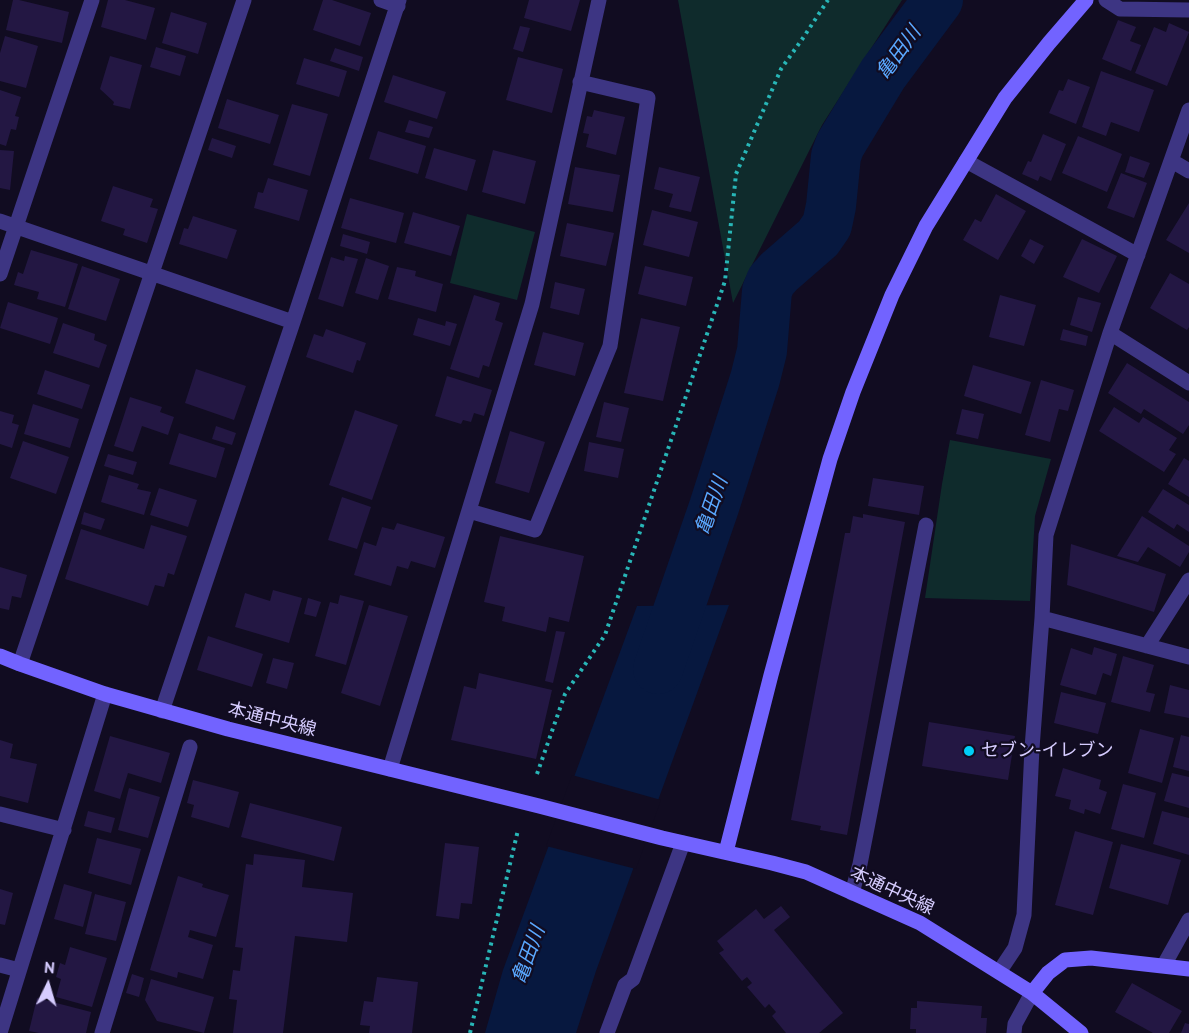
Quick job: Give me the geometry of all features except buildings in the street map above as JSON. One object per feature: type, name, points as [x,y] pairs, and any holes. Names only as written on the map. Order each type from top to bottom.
[{"type":"street","points":[[0,274],[92,0]]},
{"type":"street","points":[[20,664],[244,0]]},
{"type":"street","points":[[162,711],[398,3],[381,0]]},
{"type":"street","points":[[390,769],[532,304],[599,0]]},
{"type":"street","points":[[726,852],[830,459],[853,392],[892,295],[926,226],[1005,98],[1086,0]]},
{"type":"street","points":[[1106,0],[1120,9],[1189,10]]},
{"type":"street","points":[[469,511],[536,530],[610,346],[648,98],[580,82]]},
{"type":"street","points":[[999,972],[1015,948],[1024,915],[1046,535],[1110,333],[1189,110]]},
{"type":"street","points":[[1172,160],[1189,171]]},
{"type":"street","points":[[966,161],[1138,255]]},
{"type":"street","points":[[0,221],[293,322]]},
{"type":"street","points":[[1110,333],[1189,383]]},
{"type":"street","points":[[852,893],[860,864],[926,525]]},
{"type":"street","points":[[1147,646],[1189,580]]},
{"type":"street","points":[[1042,618],[1189,657]]},
{"type":"street","name":"本通中央線","points":[[0,656],[105,694],[228,729],[806,872],[920,923],[1032,993],[1081,1033]]},
{"type":"street","points":[[0,1033],[105,694]]},
{"type":"street","points":[[102,1033],[190,747]]},
{"type":"street","points":[[0,814],[64,830]]},
{"type":"street","points":[[607,1033],[625,986],[633,979],[683,843]]},
{"type":"street","points":[[1164,965],[1189,920]]},
{"type":"street","points":[[1014,1033],[1015,1024],[1032,993],[1048,973],[1065,960],[1091,958],[1189,969]]},
{"type":"street","points":[[0,965],[19,970]]},
{"type":"path","points":[[537,774],[565,694],[606,635],[721,292],[736,174],[781,69],[828,0]]},
{"type":"path","points":[[470,1033],[518,830]]},
{"type":"green space","points":[[678,0],[902,0],[822,125],[733,303]]},
{"type":"green space","points":[[467,214],[535,232],[517,300],[450,283]]},
{"type":"green space","points":[[950,440],[1051,459],[1035,516],[1030,601],[925,598]]},
{"type":"water","points":[[729,605],[596,971],[576,1033],[485,1033],[503,970],[637,606]]},
{"type":"pier","points":[[572,775],[661,800],[636,869],[546,846]]},
{"type":"waterway","name":"亀田川","points":[[658,669],[755,379],[762,351],[767,291],[771,281],[818,238],[827,225],[836,156],[840,145],[883,74],[938,0]]},
{"type":"place","name":"セブン-イレブン","points":[[969,751]]}]
